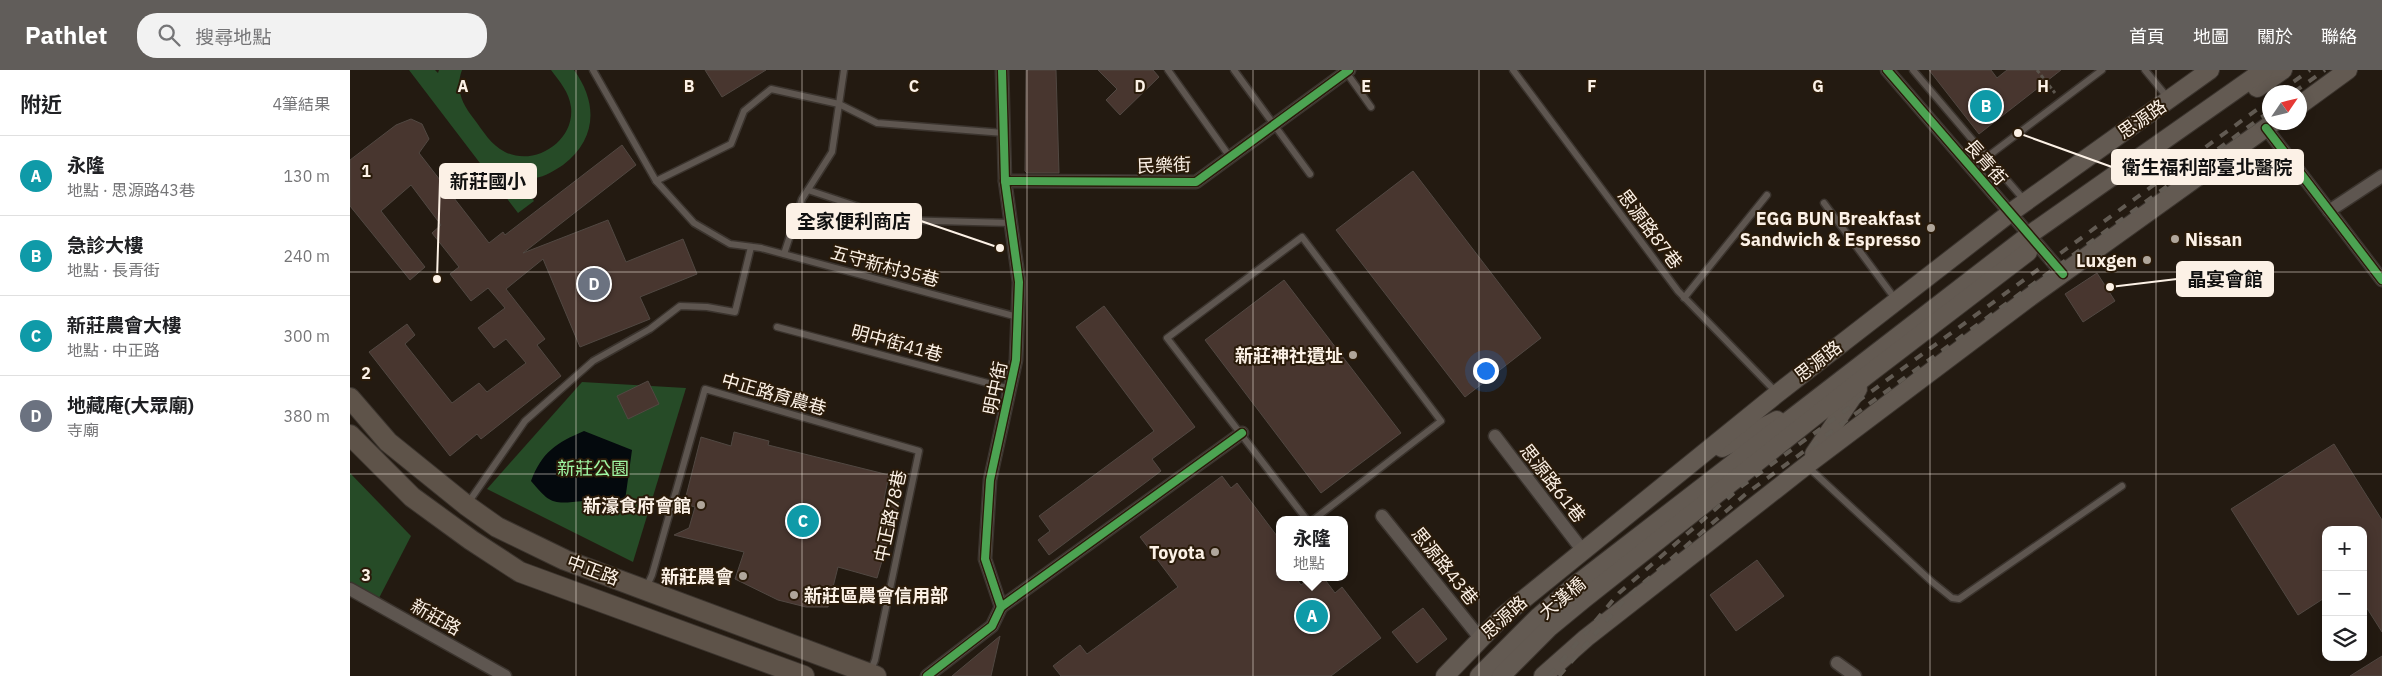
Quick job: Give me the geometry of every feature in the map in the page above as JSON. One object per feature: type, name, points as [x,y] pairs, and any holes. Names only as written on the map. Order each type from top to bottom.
[{"type":"main road","name":"思源路","points":[[1445,676],[1480,638],[1583,551],[1778,393],[2010,213],[2210,70]]},
{"type":"main road","name":"思源路","points":[[1656,533],[1813,401],[2264,70]]},
{"type":"main road","name":"思源路","points":[[1656,533],[1866,376],[2033,240],[2283,70]]},
{"type":"main road","points":[[2307,99],[2348,70]]},
{"type":"main road","points":[[1542,676],[1586,638],[1807,465],[2063,274],[2263,130]]},
{"type":"main road","points":[[1807,465],[1866,376]]},
{"type":"main road","name":"中正路","points":[[350,398],[388,442],[466,505],[497,527],[565,560],[873,675]]},
{"type":"main road","points":[[1689,465],[1813,401]]},
{"type":"main road","name":"中正路","points":[[350,435],[412,497],[471,540],[520,572],[804,676]]},
{"type":"main road","name":"大漢橋","points":[[1479,676],[1538,617],[1656,533]]},
{"type":"main road","name":"大漢橋","points":[[1501,676],[1550,628],[1656,533]]},
{"type":"street","name":"明中街","points":[[1001,607],[985,559],[990,480],[1016,360],[1019,282],[1005,181],[1002,70]]},
{"type":"street","name":"長青街","points":[[1888,70],[2063,274]]},
{"type":"street","name":"民樂街","points":[[1005,181],[1196,182],[1347,71]]},
{"type":"street","points":[[2273,130],[2329,211],[2382,280]]},
{"type":"street","points":[[2329,211],[2382,176]]},
{"type":"street","points":[[928,676],[992,626],[1001,607],[1242,433]]},
{"type":"street","name":"思源路61巷","points":[[1495,436],[1583,551]]},
{"type":"street","name":"思源路43巷","points":[[1382,516],[1480,638]]},
{"type":"street","name":"新莊路","points":[[350,589],[505,676]]},
{"type":"street","points":[[1837,663],[1855,676]]},
{"type":"lane","name":"五守新村35巷","points":[[593,70],[656,181],[694,223],[730,244],[784,254],[1018,317]]},
{"type":"lane","points":[[784,254],[802,200],[832,152],[844,70]]},
{"type":"lane","points":[[1168,70],[1230,157]]},
{"type":"lane","points":[[1234,70],[1310,174]]},
{"type":"lane","name":"思源路87巷","points":[[1513,70],[1684,298],[1778,393]]},
{"type":"lane","points":[[1913,70],[2025,202]]},
{"type":"lane","points":[[1987,157],[2102,70]]},
{"type":"lane","points":[[2146,70],[2169,99]]},
{"type":"lane","points":[[1347,71],[1371,107]]},
{"type":"lane","points":[[656,181],[731,144],[744,111],[771,89],[839,104],[877,123],[1004,133]]},
{"type":"lane","points":[[808,190],[898,220],[1011,223]]},
{"type":"lane","points":[[1684,298],[1767,195]]},
{"type":"lane","points":[[1824,203],[1896,300]]},
{"type":"lane","points":[[1304,516],[1167,338],[1302,237],[1441,421],[1318,516]]},
{"type":"lane","points":[[466,505],[525,421],[593,361],[650,329],[680,306],[707,307],[735,312],[751,247]]},
{"type":"lane","name":"明中街41巷","points":[[777,327],[1010,389]]},
{"type":"lane","name":"中正路育農巷","points":[[646,589],[652,575],[704,389],[919,451]]},
{"type":"lane","name":"中正路78巷","points":[[873,675],[919,451]]},
{"type":"lane","points":[[1807,465],[1931,581],[1952,598],[1959,599],[2122,486]]},
{"type":"path","points":[[2037,70],[2061,101]]},
{"type":"green space","points":[[409,70],[435,70],[438,73],[439,70],[462,70],[459,84],[463,102],[491,142],[505,152],[517,156],[529,156],[551,148],[567,130],[571,119],[570,102],[564,87],[551,70],[574,70],[582,82],[590,108],[588,132],[574,155],[563,165],[539,177],[530,179],[516,178],[534,201],[518,213]]},
{"type":"green space","name":"新莊公園","points":[[582,382],[686,388],[633,562],[487,489]]},
{"type":"green space","points":[[350,473],[411,536],[379,598],[350,582]]},
{"type":"shaded area","points":[[584,431],[632,450],[624,508],[605,515],[590,508],[584,501],[565,503],[553,501],[543,495],[531,481],[540,463],[551,450],[558,444]]},
{"type":"building","points":[[705,70],[766,70],[722,97]]},
{"type":"building","points":[[1026,70],[1056,70],[1059,173],[1027,173],[1025,171]]},
{"type":"building","points":[[1098,70],[1153,70],[1159,77],[1120,115],[1106,100],[1117,89]]},
{"type":"building","points":[[1929,70],[1991,70],[1997,78],[2007,70],[2061,70],[1979,134]]},
{"type":"building","points":[[411,119],[422,124],[429,139],[419,153],[489,243],[503,232],[505,235],[622,145],[636,165],[523,253],[608,220],[626,262],[683,239],[697,274],[640,297],[650,319],[580,347],[543,259],[506,289],[545,339],[537,345],[561,376],[481,439],[477,434],[450,456],[369,352],[407,324],[415,335],[405,344],[452,403],[479,383],[487,392],[526,363],[506,339],[494,348],[478,328],[505,308],[488,288],[471,301],[450,274],[459,267],[432,233],[441,225],[411,185],[381,211],[425,267],[410,280],[350,206],[350,160],[396,125]]},
{"type":"building","points":[[1413,171],[1541,338],[1465,397],[1336,230]]},
{"type":"building","points":[[2097,273],[2115,301],[2083,322],[2065,294]]},
{"type":"building","points":[[1284,280],[1401,433],[1321,493],[1205,340]]},
{"type":"building","points":[[1104,306],[1195,427],[1152,459],[1161,471],[1049,555],[1038,540],[1050,531],[1039,516],[1154,431],[1076,327]]},
{"type":"building","points":[[648,381],[659,404],[628,419],[617,396]]},
{"type":"building","points":[[734,432],[769,441],[768,445],[889,475],[884,499],[899,503],[877,578],[838,567],[828,607],[806,607],[778,600],[735,579],[744,552],[674,535],[689,528],[695,507],[684,504],[701,437],[731,446]]},
{"type":"building","points":[[2334,444],[2382,520],[2382,632],[2367,608],[2367,526],[2322,526],[2322,600],[2298,615],[2231,509]]},
{"type":"building","points":[[1222,476],[1231,488],[1237,483],[1276,535],[1276,581],[1298,581],[1301,585],[1306,581],[1326,581],[1335,593],[1342,587],[1381,638],[1331,676],[1061,676],[1053,666],[1080,645],[1087,654],[1178,587],[1140,537]]},
{"type":"building","points":[[1757,560],[1784,596],[1736,631],[1710,595]]},
{"type":"building","points":[[1423,608],[1447,639],[1417,663],[1392,632]]},
{"type":"building","points":[[1000,636],[991,676],[952,676]]},
{"type":"building","points":[[2382,656],[2382,676],[2350,676]]},
{"type":"railway","points":[[2289,85],[2310,70]]},
{"type":"railway","points":[[2304,85],[2325,70]]},
{"type":"railway","points":[[1549,676],[1619,593],[1742,486],[2262,106]]},
{"type":"railway","points":[[1559,676],[1625,599],[1747,493],[2262,117]]},
{"type":"cycle path","points":[[927,676],[992,626],[1001,607],[985,559],[990,480],[1016,360],[1019,282],[1005,181],[1002,70]]},
{"type":"cycle path","points":[[1005,181],[1196,182],[1349,70]]},
{"type":"cycle path","points":[[1887,70],[2063,274]]},
{"type":"cycle path","points":[[2268,130],[2382,280]]},
{"type":"cycle path","points":[[1001,607],[1242,433]]},
{"type":"place","name":"急診大樓","points":[[1986,106]]},
{"type":"place","name":"衛生福利部臺北醫院","points":[[2018,133]]},
{"type":"place","name":"EGG BUN Breakfast Sandwich & Espresso","points":[[1931,228]]},
{"type":"place","name":"Nissan","points":[[2175,239]]},
{"type":"place","name":"全家便利商店","points":[[1000,248]]},
{"type":"place","name":"Luxgen","points":[[2147,260]]},
{"type":"place","name":"新莊國小","points":[[437,279]]},
{"type":"place","name":"地藏庵(大眾廟)","points":[[594,284]]},
{"type":"place","name":"晶宴會館","points":[[2110,287]]},
{"type":"place","name":"新莊神社遺址","points":[[1353,355]]},
{"type":"place","name":"新濠食府會館","points":[[701,505]]},
{"type":"place","name":"新莊農會大樓","points":[[803,521]]},
{"type":"place","name":"Toyota","points":[[1215,552]]},
{"type":"place","name":"新莊農會","points":[[743,576]]},
{"type":"place","name":"新莊區農會信用部","points":[[794,595]]},
{"type":"place","name":"永隆","points":[[1312,616]]}]
